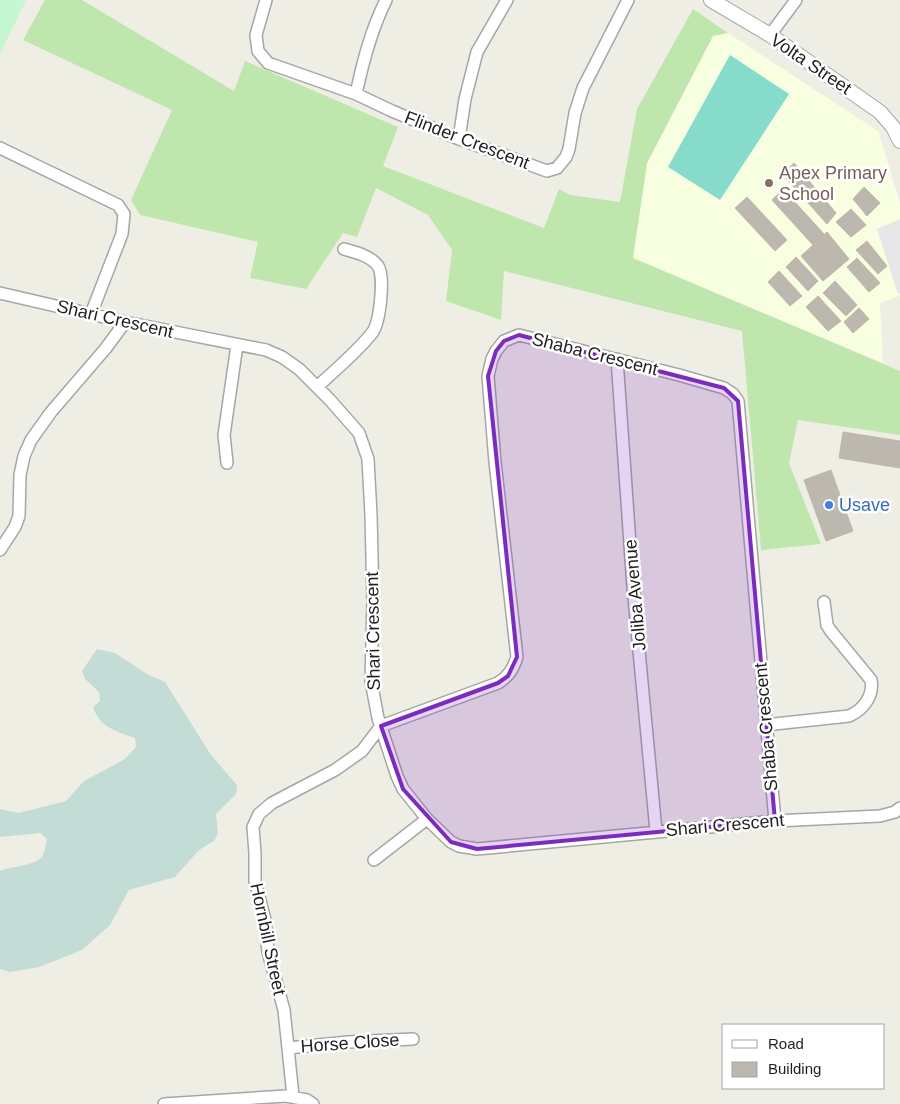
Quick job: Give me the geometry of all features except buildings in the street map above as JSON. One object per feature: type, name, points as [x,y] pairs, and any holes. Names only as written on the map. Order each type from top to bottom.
[{"type":"street","name":"Flinder Crescent","points":[[266,0],[256,35],[256,43],[258,51],[268,63],[356,94],[459,139],[547,171],[557,168],[563,162],[569,149],[575,113],[582,88],[628,0]]},
{"type":"street","points":[[356,94],[366,51],[378,14],[386,0]]},
{"type":"street","points":[[459,139],[465,99],[477,52],[507,0]]},
{"type":"street","name":"Volta Street","points":[[711,0],[770,35],[880,112],[893,127],[900,141]]},
{"type":"street","points":[[770,35],[796,0]]},
{"type":"street","points":[[0,148],[118,205],[122,210],[124,219],[122,234],[91,314]]},
{"type":"street","points":[[317,387],[372,333],[378,317],[380,296],[379,269],[371,260],[344,249]]},
{"type":"street","name":"Shari Crescent","points":[[0,292],[125,322],[266,350],[282,357],[299,369],[358,433],[368,459],[373,582],[371,681],[374,703],[397,776],[403,789],[428,819],[451,842],[459,846],[477,849],[775,821],[880,816],[896,812],[900,808]]},
{"type":"street","points":[[0,550],[15,527],[19,516],[20,475],[24,456],[31,440],[51,412],[106,348],[125,322]]},
{"type":"street","name":"Shaba Crescent","points":[[381,726],[498,683],[508,676],[514,666],[517,656],[497,482],[488,376],[496,350],[504,342],[519,335],[724,388],[733,394],[738,402],[765,725],[775,821]]},
{"type":"street","points":[[227,463],[224,435],[237,345]]},
{"type":"street","name":"Joliba Avenue","points":[[617,359],[633,587],[656,831]]},
{"type":"street","points":[[765,725],[849,716],[858,711],[869,698],[872,691],[871,680],[827,625],[824,602]]},
{"type":"street","name":"Hornbill Street","points":[[293,1096],[284,1010],[268,952],[265,920],[254,881],[255,853],[253,827],[259,814],[272,804],[335,770],[362,750],[381,726]]},
{"type":"street","points":[[374,860],[428,819]]},
{"type":"street","name":"Horse Close","points":[[288,1048],[348,1042],[413,1039]]},
{"type":"street","points":[[164,1104],[293,1096],[313,1104]]},
{"type":"highlighted area","points":[[519,335],[724,388],[738,401],[775,821],[477,849],[451,842],[403,789],[381,726],[498,683],[508,676],[517,657],[488,376],[496,351],[504,341]]},
{"type":"shaded area","name":"Apex Primary School","points":[[728,33],[878,131],[900,203],[900,296],[880,303],[883,363],[633,258],[647,163],[713,36]]},
{"type":"shaded area","points":[[730,55],[789,94],[720,200],[668,167]]},
{"type":"shaded area","points":[[900,219],[900,293],[898,294],[877,229]]},
{"type":"shaded area","points":[[97,649],[115,653],[147,674],[165,682],[211,755],[237,785],[236,794],[216,814],[218,833],[214,841],[199,850],[175,877],[129,890],[110,925],[82,950],[39,967],[10,972],[0,969],[0,871],[30,864],[40,859],[44,853],[47,839],[40,833],[0,837],[0,809],[19,813],[66,801],[84,781],[125,759],[136,747],[135,738],[115,731],[104,724],[93,707],[100,701],[99,692],[85,679],[82,671]]},
{"type":"green space","points":[[0,0],[26,0],[0,54]]},
{"type":"green space","points":[[45,0],[82,0],[234,91],[245,61],[398,127],[383,166],[544,228],[559,189],[570,195],[620,202],[637,109],[693,9],[728,33],[713,36],[647,163],[633,258],[900,371],[900,435],[798,420],[789,463],[821,544],[761,550],[742,331],[504,271],[501,320],[446,301],[452,250],[428,215],[376,188],[357,237],[343,233],[306,289],[250,278],[258,242],[140,215],[131,200],[172,110],[23,40]]},
{"type":"place","name":"Apex Primary School","points":[[769,183]]},
{"type":"place","name":"Usave","points":[[829,505]]}]
